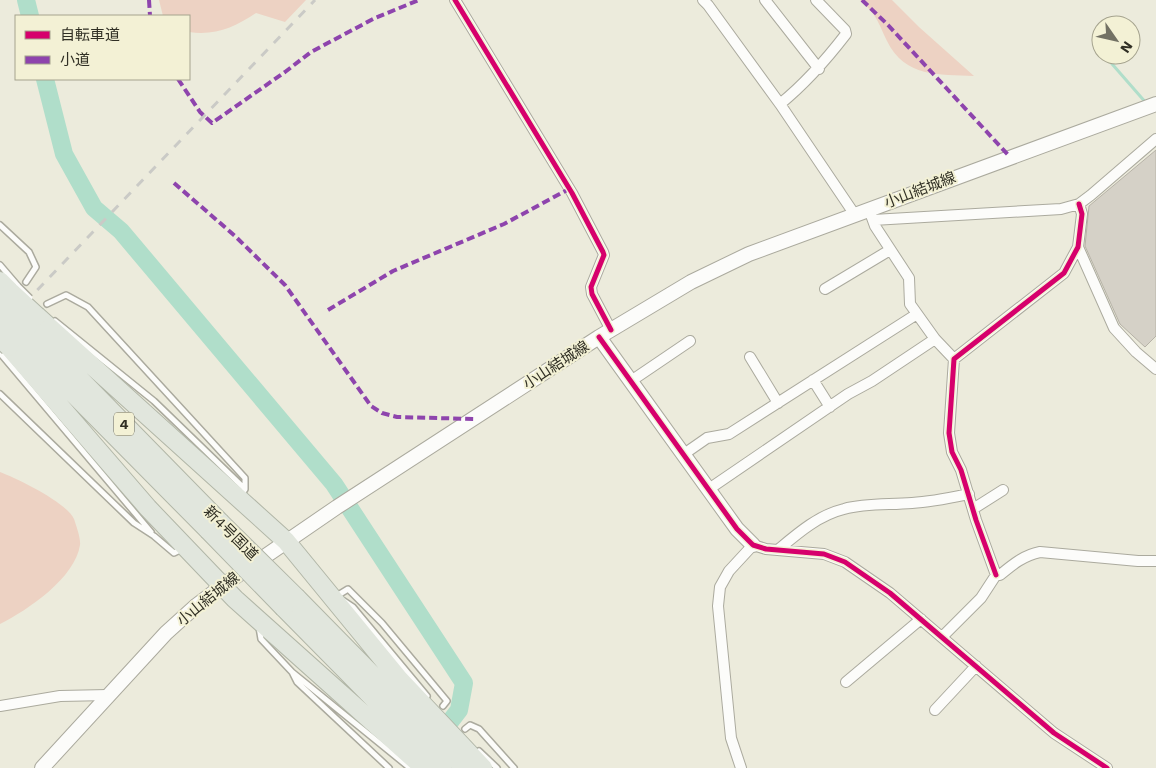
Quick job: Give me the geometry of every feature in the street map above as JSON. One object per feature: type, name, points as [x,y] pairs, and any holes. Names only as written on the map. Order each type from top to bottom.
[{"type":"highway","points":[[7,291],[23,330],[148,508],[222,586],[258,620],[417,747],[444,752],[482,768]]},
{"type":"highway","name":"新4号国道","points":[[0,319],[23,330],[290,603],[417,747],[444,752],[464,768]]},
{"type":"highway","points":[[23,330],[242,494],[286,541],[399,679],[417,747]]},
{"type":"main road","name":"小山結城線","points":[[42,768],[166,633],[222,586],[364,489],[605,333],[704,275],[749,254],[865,215],[1156,104]]},
{"type":"main road","points":[[605,333],[631,380],[737,529],[753,545]]},
{"type":"street","points":[[455,0],[572,193],[603,252],[604,255],[591,287],[605,333]]},
{"type":"street","points":[[765,0],[819,69]]},
{"type":"street","points":[[780,104],[801,88],[819,69],[846,34],[845,30],[816,0]]},
{"type":"street","points":[[706,1],[910,278],[910,304],[935,339],[954,359]]},
{"type":"street","points":[[865,215],[1061,209],[1078,204],[1091,196],[1156,139]]},
{"type":"street","points":[[996,575],[961,470],[952,452],[948,433],[954,359],[1064,273],[1078,247],[1082,214],[1078,204]]},
{"type":"street","points":[[1078,247],[1114,328],[1136,352],[1156,369]]},
{"type":"street","points":[[826,289],[890,250]]},
{"type":"street","points":[[684,454],[707,438],[729,434],[918,314]]},
{"type":"street","points":[[709,489],[935,339]]},
{"type":"street","points":[[631,380],[690,340]]},
{"type":"street","points":[[750,356],[778,403]]},
{"type":"street","points":[[813,380],[830,407]]},
{"type":"street","points":[[973,509],[1003,490]]},
{"type":"street","points":[[779,549],[798,533],[820,519],[842,509],[870,504],[939,501],[969,494]]},
{"type":"street","points":[[741,768],[731,738],[718,606],[720,587],[729,571],[753,545],[766,549],[824,554],[846,562],[890,593],[1054,732],[1107,768]]},
{"type":"street","points":[[942,636],[980,598],[996,575],[1020,560],[1040,552],[1156,561]]},
{"type":"street","points":[[846,682],[921,619]]},
{"type":"street","points":[[935,710],[976,666]]},
{"type":"street","points":[[0,706],[60,696],[108,695]]},
{"type":"lane","points":[[0,225],[30,252],[36,267],[26,282]]},
{"type":"lane","points":[[0,265],[7,291]]},
{"type":"lane","points":[[154,536],[23,330],[66,295],[88,307],[245,478],[242,494]]},
{"type":"lane","points":[[0,394],[134,523],[154,536],[174,553],[185,547]]},
{"type":"lane","points":[[333,599],[342,600],[353,607],[428,698]]},
{"type":"lane","points":[[258,620],[261,639],[292,672],[298,682],[389,768]]},
{"type":"lane","points":[[292,672],[417,747]]},
{"type":"lane","points":[[444,752],[470,725],[479,729],[514,768]]},
{"type":"lane","points":[[471,744],[497,768]]},
{"type":"shaded area","points":[[159,0],[306,0],[285,22],[256,13],[224,29],[207,33],[190,32],[190,15],[163,15]]},
{"type":"shaded area","points":[[860,0],[892,0],[974,76],[924,72],[903,62],[894,53],[874,15]]},
{"type":"shaded area","points":[[0,472],[29,485],[62,505],[74,519],[80,545],[69,569],[49,592],[0,624]]},
{"type":"building","points":[[1156,150],[1156,336],[1145,347],[1120,324],[1085,246],[1089,206]]},
{"type":"waterway","points":[[26,0],[30,15]]},
{"type":"waterway","points":[[1113,65],[1147,104]]},
{"type":"waterway","points":[[45,80],[64,154],[94,208],[121,231],[334,484],[464,683],[459,710],[436,740]]},
{"type":"railway","points":[[0,329],[315,0]]},
{"type":"marked path","points":[[149,0],[150,15]]},
{"type":"marked path","points":[[179,80],[200,112],[212,123],[311,52],[375,18],[419,0]]},
{"type":"marked path","points":[[862,0],[888,25],[1010,157]]},
{"type":"marked path","points":[[174,183],[235,236],[285,285],[371,406],[382,413],[397,417],[474,419]]},
{"type":"marked path","points":[[328,310],[393,271],[504,224],[569,189]]},
{"type":"cycle path","points":[[455,0],[572,193],[603,252],[604,255],[591,287],[592,294],[611,330]]},
{"type":"cycle path","points":[[996,575],[976,520],[961,470],[952,452],[949,433],[954,359],[1064,273],[1078,247],[1082,214],[1079,204]]},
{"type":"cycle path","points":[[599,337],[737,529],[753,545],[766,549],[824,554],[845,562],[890,593],[1054,733],[1107,768]]}]
